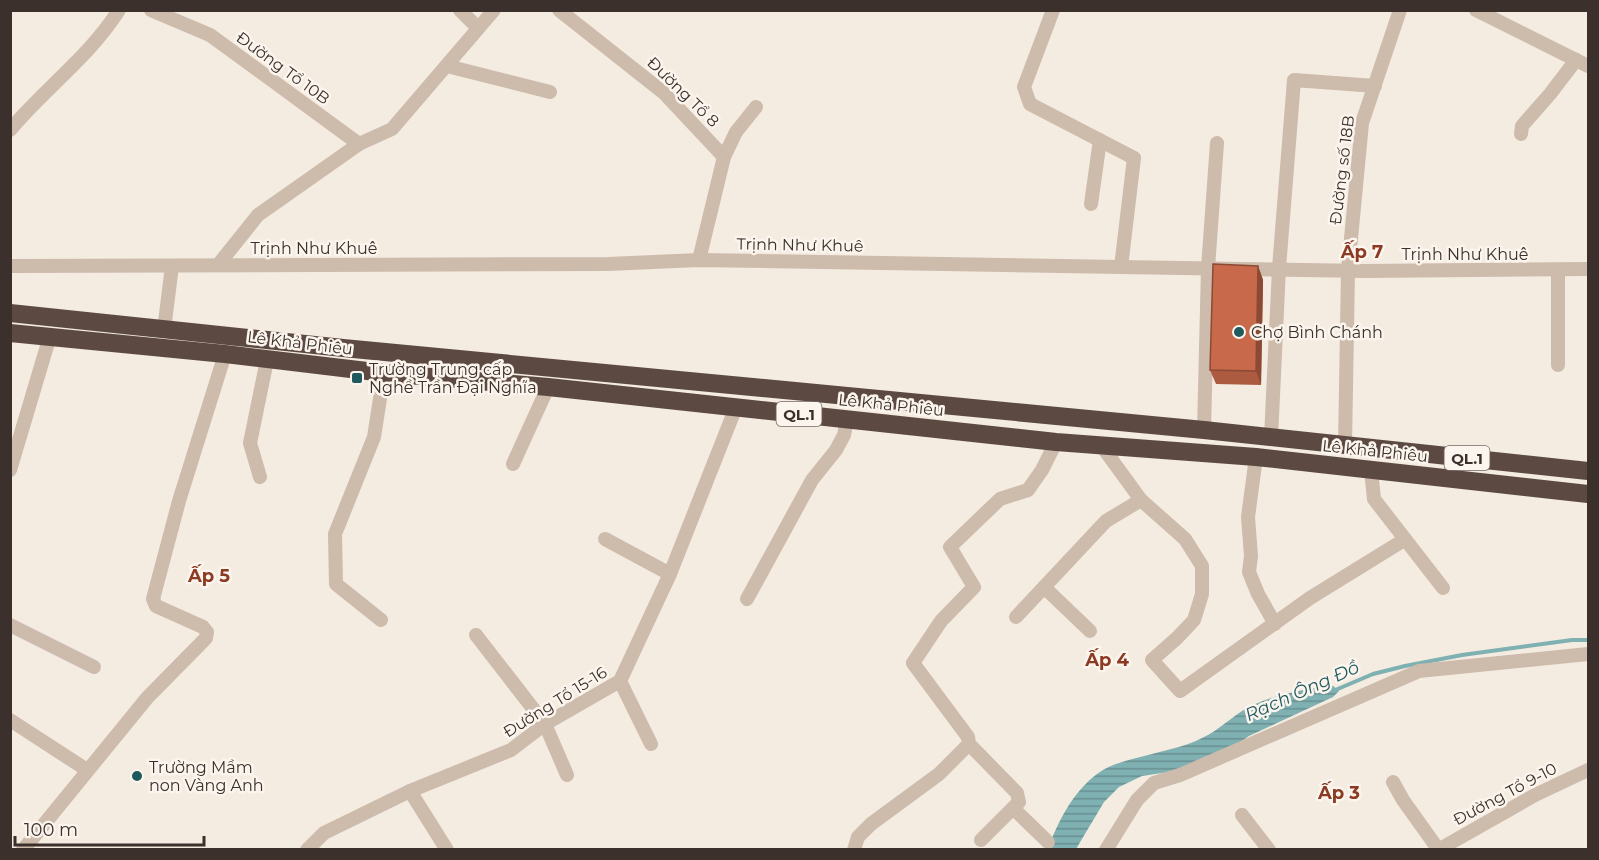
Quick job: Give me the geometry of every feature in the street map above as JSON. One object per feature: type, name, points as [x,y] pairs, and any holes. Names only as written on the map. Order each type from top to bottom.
[{"type":"highway","name":"Lê Khả Phiêu","points":[[10,313],[164,330],[1204,430],[1588,471]]},
{"type":"highway","name":"Lê Khả Phiêu","points":[[10,333],[225,354],[384,373],[548,387],[1056,442],[1256,457],[1588,494]]},
{"type":"street","points":[[10,130],[84,57],[119,10]]},
{"type":"street","name":"Đường Tổ 10B","points":[[151,10],[210,35],[359,144]]},
{"type":"street","points":[[460,10],[478,28]]},
{"type":"street","points":[[218,265],[258,215],[359,144],[392,129],[494,10]]},
{"type":"street","name":"Đường Tổ 8","points":[[559,10],[664,93],[724,157]]},
{"type":"street","points":[[1053,10],[1024,87],[1030,104],[1134,158],[1121,267]]},
{"type":"street","name":"Đường số 18B","points":[[1345,446],[1348,270],[1362,123],[1400,10]]},
{"type":"street","points":[[1476,10],[1588,66]]},
{"type":"street","points":[[1521,134],[1522,126],[1576,60]]},
{"type":"street","points":[[447,66],[550,92]]},
{"type":"street","points":[[1270,438],[1279,268],[1294,80],[1375,86]]},
{"type":"street","name":"Đường Tổ 8","points":[[699,260],[724,157],[736,132],[756,107]]},
{"type":"street","points":[[1091,204],[1100,140]]},
{"type":"street","points":[[1204,430],[1208,267],[1217,143]]},
{"type":"street","name":"Trịnh Như Khuê","points":[[10,266],[608,264],[699,260],[1348,270],[1588,269]]},
{"type":"street","points":[[164,330],[172,266]]},
{"type":"street","points":[[1558,270],[1558,365]]},
{"type":"street","points":[[10,470],[50,336]]},
{"type":"street","points":[[23,849],[147,698],[206,638],[207,632],[203,627],[156,606],[154,603],[179,501],[225,354]]},
{"type":"street","points":[[260,477],[250,443],[267,360]]},
{"type":"street","points":[[381,620],[336,584],[335,534],[374,436],[384,373]]},
{"type":"street","points":[[513,464],[548,387]]},
{"type":"street","name":"Đường Tổ 15-16","points":[[308,849],[324,833],[410,791],[511,750],[545,724],[620,681],[670,574],[736,407]]},
{"type":"street","points":[[747,599],[812,480],[836,450],[844,435],[847,420]]},
{"type":"street","points":[[981,840],[1014,809],[1019,802],[1017,793],[969,744],[968,737],[913,663],[941,621],[974,587],[950,547],[1000,499],[1028,489],[1042,470],[1056,442]]},
{"type":"street","points":[[1101,445],[1141,500],[1185,539],[1202,566],[1202,594],[1194,620],[1152,660],[1180,691],[1310,598],[1404,540]]},
{"type":"street","points":[[1256,457],[1248,516],[1251,556],[1249,572],[1275,624]]},
{"type":"street","points":[[1371,470],[1374,499],[1443,588]]},
{"type":"street","points":[[1016,617],[1106,521],[1141,500]]},
{"type":"street","points":[[605,539],[670,574]]},
{"type":"street","points":[[1045,588],[1090,631]]},
{"type":"street","points":[[10,625],[94,667]]},
{"type":"street","points":[[476,635],[545,724],[567,775]]},
{"type":"street","points":[[1106,849],[1137,800],[1154,783],[1180,775],[1419,672],[1588,654]]},
{"type":"street","points":[[620,681],[651,744]]},
{"type":"street","points":[[10,720],[87,770]]},
{"type":"street","points":[[854,849],[858,837],[871,824],[939,774],[969,744]]},
{"type":"street","name":"Đường Tổ 9-10","points":[[1438,849],[1535,795],[1588,770]]},
{"type":"street","points":[[1393,782],[1438,849]]},
{"type":"street","points":[[410,791],[447,849]]},
{"type":"street","points":[[1014,809],[1048,842]]},
{"type":"street","points":[[1242,815],[1269,849]]},
{"type":"water","points":[[1333,686],[1339,691],[1333,697],[1249,736],[1225,753],[1175,771],[1142,776],[1119,787],[1104,802],[1076,849],[1047,850],[1061,818],[1073,799],[1103,770],[1198,740],[1243,710],[1267,699]]},
{"type":"building","name":"Chợ Bình Chánh","points":[[1213,264],[1258,266],[1256,371],[1210,370]]},
{"type":"waterway","name":"Rạch Ông Đồ","points":[[1333,691],[1373,674],[1405,666],[1462,655],[1572,640],[1588,640]]},
{"type":"place","name":"Chợ Bình Chánh","points":[[1239,332]]},
{"type":"place","name":"Trường Trung cấp Nghề Trần Đại Nghĩa","points":[[357,378]]},
{"type":"place","name":"Trường Mầm non Vàng Anh","points":[[137,776]]},
{"type":"district","name":"Ấp 7","points":[[1362,252]]},
{"type":"district","name":"Ấp 5","points":[[209,576]]},
{"type":"district","name":"Ấp 4","points":[[1107,660]]},
{"type":"district","name":"Ấp 3","points":[[1339,793]]}]
